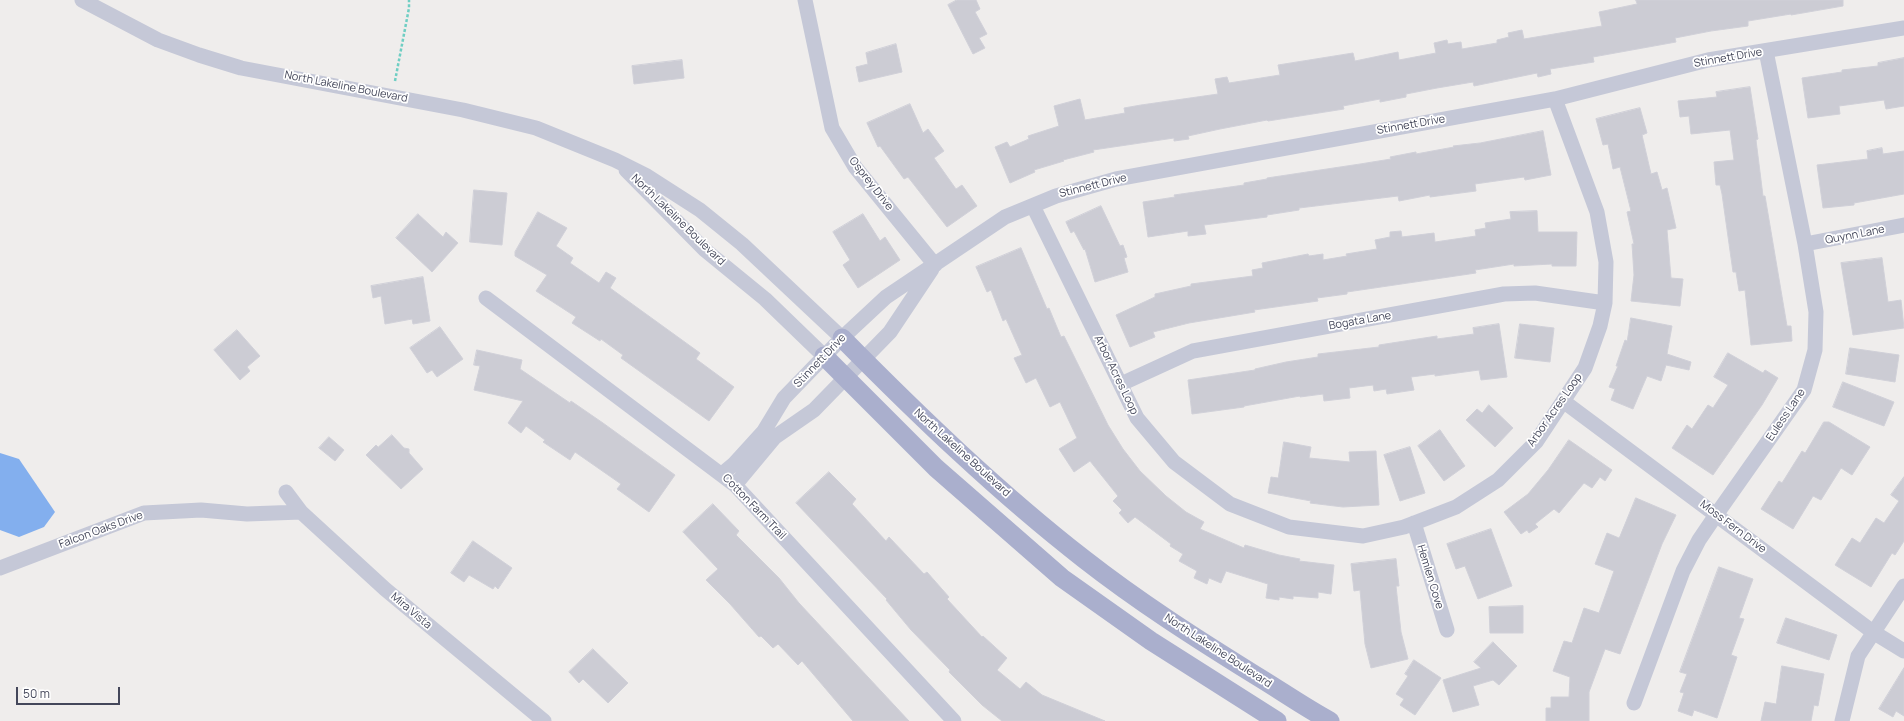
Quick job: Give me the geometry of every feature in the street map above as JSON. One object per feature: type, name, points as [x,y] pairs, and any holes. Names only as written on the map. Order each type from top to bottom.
[{"type":"main road","name":"North Lakeline Boulevard","points":[[842,338],[922,418],[1034,518],[1085,560],[1210,648],[1330,721]]},
{"type":"main road","name":"North Lakeline Boulevard","points":[[824,356],[845,380],[936,468],[1062,578],[1151,641],[1237,698],[1277,721]]},
{"type":"street","name":"North Lakeline Boulevard","points":[[82,0],[158,40],[241,68],[463,110],[536,128],[615,160],[647,176],[706,215],[742,244],[842,338]]},
{"type":"street","name":"Osprey Drive","points":[[805,0],[832,128],[855,166],[935,264]]},
{"type":"street","name":"Stinnett Drive","points":[[722,474],[734,464],[764,431],[784,398],[842,338],[886,297],[1005,217],[1056,196],[1116,180],[1555,99],[1708,60],[1904,28]]},
{"type":"street","name":"Euless Lane","points":[[1634,703],[1683,571],[1699,540],[1804,390],[1815,350],[1816,312],[1805,244],[1766,51]]},
{"type":"street","name":"Arbor Acres Loop","points":[[1033,206],[1137,418],[1174,462],[1230,504],[1289,527],[1363,536],[1404,527],[1456,507],[1498,480],[1536,442],[1564,402],[1585,368],[1600,326],[1605,303],[1606,262],[1597,212],[1555,99]]},
{"type":"street","name":"North Lakeline Boulevard","points":[[615,160],[705,250],[765,299],[824,356]]},
{"type":"street","name":"Quynn Lane","points":[[1805,244],[1904,225]]},
{"type":"street","name":"Stinnett Drive","points":[[735,485],[775,437],[814,410],[845,380],[863,359],[890,332],[935,264]]},
{"type":"street","name":"Bogata Lane","points":[[1121,384],[1193,351],[1504,294],[1535,293],[1605,303]]},
{"type":"street","name":"Cotton Farm Trail","points":[[486,298],[735,485],[954,721]]},
{"type":"street","name":"Moss Fern Drive","points":[[1564,402],[1873,632],[1904,651]]},
{"type":"street","name":"Mira Vista","points":[[286,492],[301,512],[385,589],[544,721]]},
{"type":"street","name":"Falcon Oaks Drive","points":[[0,568],[144,513],[201,510],[247,514],[301,512]]},
{"type":"street","name":"Hemlen Cove","points":[[1414,523],[1447,630]]},
{"type":"street","points":[[1842,721],[1858,656],[1904,586]]},
{"type":"path","points":[[396,82],[409,8],[409,0]]},
{"type":"water","points":[[0,453],[19,459],[55,512],[44,527],[19,537],[0,530]]},
{"type":"building","points":[[957,0],[976,0],[980,9],[975,12],[987,34],[979,38],[985,48],[973,54],[948,5]]},
{"type":"building","points":[[1636,0],[1843,0],[1843,6],[1748,21],[1748,26],[1675,38],[1676,42],[1593,57],[1594,62],[1550,69],[1551,74],[1538,77],[1537,73],[1474,86],[1473,82],[1406,94],[1406,97],[1380,102],[1380,99],[1343,106],[1344,109],[1267,120],[1220,129],[1188,136],[1189,139],[1174,141],[1174,138],[1093,150],[1094,152],[1063,160],[1064,161],[1034,170],[1035,172],[1010,183],[995,147],[1007,142],[1010,147],[1029,139],[1028,136],[1059,126],[1054,106],[1080,99],[1085,120],[1125,113],[1124,108],[1218,94],[1215,79],[1227,77],[1229,83],[1280,75],[1278,65],[1353,53],[1355,61],[1398,52],[1399,60],[1436,53],[1434,43],[1447,40],[1448,44],[1461,42],[1462,49],[1497,43],[1497,40],[1509,37],[1508,33],[1522,30],[1524,39],[1602,26],[1599,12],[1637,4]]},
{"type":"building","points":[[896,44],[902,72],[859,82],[856,67],[868,64],[866,53]]},
{"type":"building","points":[[1904,58],[1904,106],[1886,109],[1884,100],[1839,106],[1840,114],[1808,118],[1802,78],[1842,72],[1842,70],[1878,66],[1878,63]]},
{"type":"building","points":[[682,60],[684,78],[634,84],[632,66]]},
{"type":"building","points":[[1750,87],[1758,139],[1756,140],[1763,196],[1765,196],[1787,326],[1791,326],[1792,341],[1751,345],[1745,290],[1739,291],[1736,272],[1733,272],[1722,194],[1720,185],[1716,185],[1714,162],[1734,160],[1730,130],[1691,134],[1689,116],[1680,117],[1678,101],[1717,97],[1716,92]]},
{"type":"building","points":[[910,104],[923,133],[928,129],[944,151],[934,158],[956,189],[962,185],[977,206],[947,227],[908,177],[904,179],[880,146],[878,147],[867,123]]},
{"type":"building","points":[[1640,108],[1647,133],[1642,135],[1651,174],[1657,172],[1662,190],[1667,188],[1676,228],[1667,230],[1671,278],[1683,279],[1680,306],[1631,301],[1634,275],[1632,244],[1634,244],[1627,212],[1631,211],[1620,167],[1613,169],[1608,144],[1603,145],[1596,119]]},
{"type":"building","points":[[1543,131],[1551,175],[1525,180],[1524,177],[1475,184],[1476,191],[1430,197],[1430,195],[1399,201],[1398,196],[1299,208],[1299,210],[1267,215],[1267,217],[1204,225],[1206,234],[1188,236],[1188,231],[1148,237],[1143,202],[1175,197],[1174,195],[1244,185],[1244,183],[1267,178],[1391,159],[1390,157],[1416,152],[1416,154],[1454,147],[1453,146],[1480,143]]},
{"type":"building","points":[[1882,148],[1883,154],[1904,151],[1904,194],[1854,203],[1854,205],[1823,208],[1817,165],[1868,159],[1867,151]]},
{"type":"building","points":[[474,190],[507,193],[502,245],[470,242]]},
{"type":"building","points":[[1101,206],[1120,246],[1123,245],[1127,257],[1124,258],[1128,272],[1095,282],[1085,249],[1084,250],[1074,231],[1071,233],[1066,222]]},
{"type":"building","points":[[1537,211],[1538,232],[1577,232],[1576,266],[1552,266],[1552,264],[1514,266],[1514,264],[1475,270],[1476,273],[1347,292],[1347,294],[1317,298],[1318,301],[1254,310],[1255,312],[1189,323],[1153,332],[1155,337],[1130,347],[1116,315],[1155,297],[1155,294],[1191,286],[1191,284],[1253,276],[1252,270],[1263,268],[1262,263],[1308,254],[1309,256],[1323,254],[1323,260],[1347,256],[1346,254],[1377,249],[1375,240],[1390,237],[1390,232],[1401,231],[1402,237],[1434,233],[1435,242],[1476,236],[1475,230],[1486,228],[1485,223],[1511,219],[1510,212]]},
{"type":"building","points":[[538,212],[567,228],[556,246],[573,258],[570,263],[599,283],[606,272],[616,278],[610,288],[700,353],[696,359],[734,387],[709,421],[621,358],[623,355],[601,339],[600,341],[572,323],[576,317],[536,291],[547,275],[515,256],[515,252]]},
{"type":"building","points":[[418,214],[443,237],[446,232],[458,243],[432,272],[396,238]]},
{"type":"building","points":[[863,214],[880,241],[885,237],[900,260],[858,288],[843,265],[850,260],[833,232]]},
{"type":"building","points":[[1021,248],[1047,309],[1049,308],[1061,337],[1064,336],[1108,425],[1123,449],[1140,471],[1166,496],[1186,512],[1204,522],[1200,529],[1244,548],[1245,545],[1279,555],[1300,559],[1299,561],[1334,565],[1331,594],[1318,592],[1318,598],[1293,596],[1293,599],[1279,597],[1279,600],[1266,598],[1268,584],[1226,571],[1221,583],[1209,578],[1207,584],[1194,578],[1197,571],[1179,561],[1183,554],[1170,546],[1171,544],[1135,517],[1128,523],[1119,513],[1122,510],[1113,501],[1118,496],[1090,461],[1074,472],[1059,449],[1077,438],[1060,402],[1050,407],[1036,378],[1026,383],[1014,358],[1022,355],[1006,319],[1003,321],[991,290],[987,292],[976,267]]},
{"type":"building","points":[[1882,258],[1888,302],[1901,300],[1904,328],[1853,335],[1841,263]]},
{"type":"building","points":[[423,277],[430,321],[413,324],[412,319],[385,324],[381,296],[373,298],[371,286]]},
{"type":"building","points":[[1631,318],[1672,326],[1667,354],[1691,362],[1689,370],[1666,365],[1661,381],[1647,376],[1633,409],[1611,400],[1615,389],[1609,387],[1618,366],[1616,366],[1625,340],[1627,341]]},
{"type":"building","points":[[1499,324],[1507,377],[1481,380],[1479,370],[1435,376],[1435,374],[1411,377],[1414,390],[1387,394],[1386,389],[1374,391],[1373,385],[1349,388],[1350,398],[1324,401],[1323,394],[1300,396],[1244,407],[1192,414],[1188,380],[1255,370],[1286,362],[1318,357],[1318,354],[1379,347],[1379,345],[1437,336],[1437,339],[1474,334],[1473,328]]},
{"type":"building","points":[[1520,324],[1554,328],[1550,362],[1515,358]]},
{"type":"building","points":[[440,327],[463,359],[437,377],[432,370],[427,373],[410,348]]},
{"type":"building","points":[[237,330],[260,356],[247,367],[250,371],[240,380],[214,350]]},
{"type":"building","points":[[1850,348],[1899,355],[1895,382],[1846,374]]},
{"type":"building","points":[[477,350],[522,360],[520,369],[570,403],[571,401],[675,475],[649,512],[617,489],[621,484],[575,452],[570,460],[543,442],[545,440],[526,426],[521,433],[508,423],[523,401],[474,390],[480,366],[474,365]]},
{"type":"building","points":[[1728,353],[1763,373],[1765,370],[1778,378],[1762,405],[1713,475],[1672,448],[1687,425],[1692,429],[1708,405],[1713,408],[1728,385],[1714,377]]},
{"type":"building","points":[[1843,382],[1894,402],[1884,426],[1833,407]]},
{"type":"building","points":[[1489,405],[1513,428],[1495,447],[1466,420],[1477,409],[1482,413]]},
{"type":"building","points":[[1824,422],[1829,422],[1870,447],[1852,475],[1841,468],[1821,500],[1813,496],[1793,529],[1761,509],[1779,481],[1782,483],[1802,451],[1805,453]]},
{"type":"building","points":[[1440,430],[1465,466],[1444,481],[1418,446]]},
{"type":"building","points":[[392,435],[404,448],[409,449],[409,453],[423,469],[401,489],[366,455],[376,445],[378,447]]},
{"type":"building","points":[[329,437],[344,450],[335,461],[319,448]]},
{"type":"building","points":[[1569,440],[1612,470],[1605,481],[1600,477],[1592,488],[1584,483],[1559,513],[1554,509],[1535,524],[1538,527],[1529,533],[1527,530],[1521,534],[1504,512],[1528,494],[1548,470]]},
{"type":"building","points":[[1284,442],[1311,447],[1309,458],[1350,462],[1349,452],[1376,451],[1379,505],[1343,507],[1310,503],[1311,501],[1268,493],[1271,477],[1278,478]]},
{"type":"building","points":[[1410,447],[1425,493],[1400,501],[1384,455]]},
{"type":"building","points":[[829,472],[856,499],[852,504],[886,541],[889,537],[924,574],[927,572],[949,597],[947,599],[982,637],[983,636],[1007,658],[997,670],[1020,689],[1026,682],[1042,695],[1105,721],[1002,721],[982,705],[949,672],[950,670],[911,630],[886,600],[887,599],[796,503]]},
{"type":"building","points":[[1904,477],[1904,541],[1895,555],[1892,553],[1871,587],[1835,565],[1852,538],[1860,543],[1876,518],[1884,523],[1899,501],[1891,495]]},
{"type":"building","points":[[1636,498],[1676,515],[1662,544],[1620,654],[1605,649],[1589,692],[1589,721],[1546,721],[1546,708],[1551,708],[1551,697],[1569,697],[1570,677],[1553,671],[1564,641],[1572,643],[1584,608],[1599,613],[1614,571],[1595,564],[1607,533],[1619,538]]},
{"type":"building","points":[[713,504],[739,531],[736,535],[779,578],[799,603],[909,721],[853,721],[802,661],[798,665],[778,644],[773,648],[761,636],[759,637],[730,604],[706,580],[718,569],[683,532]]},
{"type":"building","points":[[1491,529],[1512,586],[1478,599],[1465,566],[1456,569],[1447,544]]},
{"type":"building","points":[[473,541],[512,568],[498,589],[495,586],[493,589],[469,575],[464,582],[451,573]]},
{"type":"building","points":[[1396,559],[1399,586],[1396,586],[1401,632],[1408,659],[1371,668],[1365,644],[1360,590],[1354,591],[1351,564]]},
{"type":"building","points":[[1719,567],[1753,579],[1739,618],[1744,619],[1731,655],[1737,657],[1717,718],[1694,710],[1692,716],[1678,711],[1684,693],[1680,692],[1687,674],[1680,672]]},
{"type":"building","points":[[1523,606],[1523,633],[1490,633],[1489,607]]},
{"type":"building","points":[[1786,618],[1837,635],[1829,660],[1777,643]]},
{"type":"building","points":[[1493,642],[1517,666],[1499,685],[1493,680],[1473,686],[1479,705],[1453,712],[1443,680],[1481,668],[1474,662]]},
{"type":"building","points":[[593,649],[628,683],[608,703],[583,679],[579,683],[569,672]]},
{"type":"building","points":[[1414,660],[1441,678],[1415,715],[1400,705],[1404,699],[1396,694],[1408,676],[1405,674]]},
{"type":"building","points":[[1782,666],[1824,674],[1818,706],[1814,705],[1811,721],[1761,721],[1765,702],[1776,704]]},
{"type":"building","points":[[1904,668],[1904,716],[1896,711],[1893,717],[1879,709]]}]
